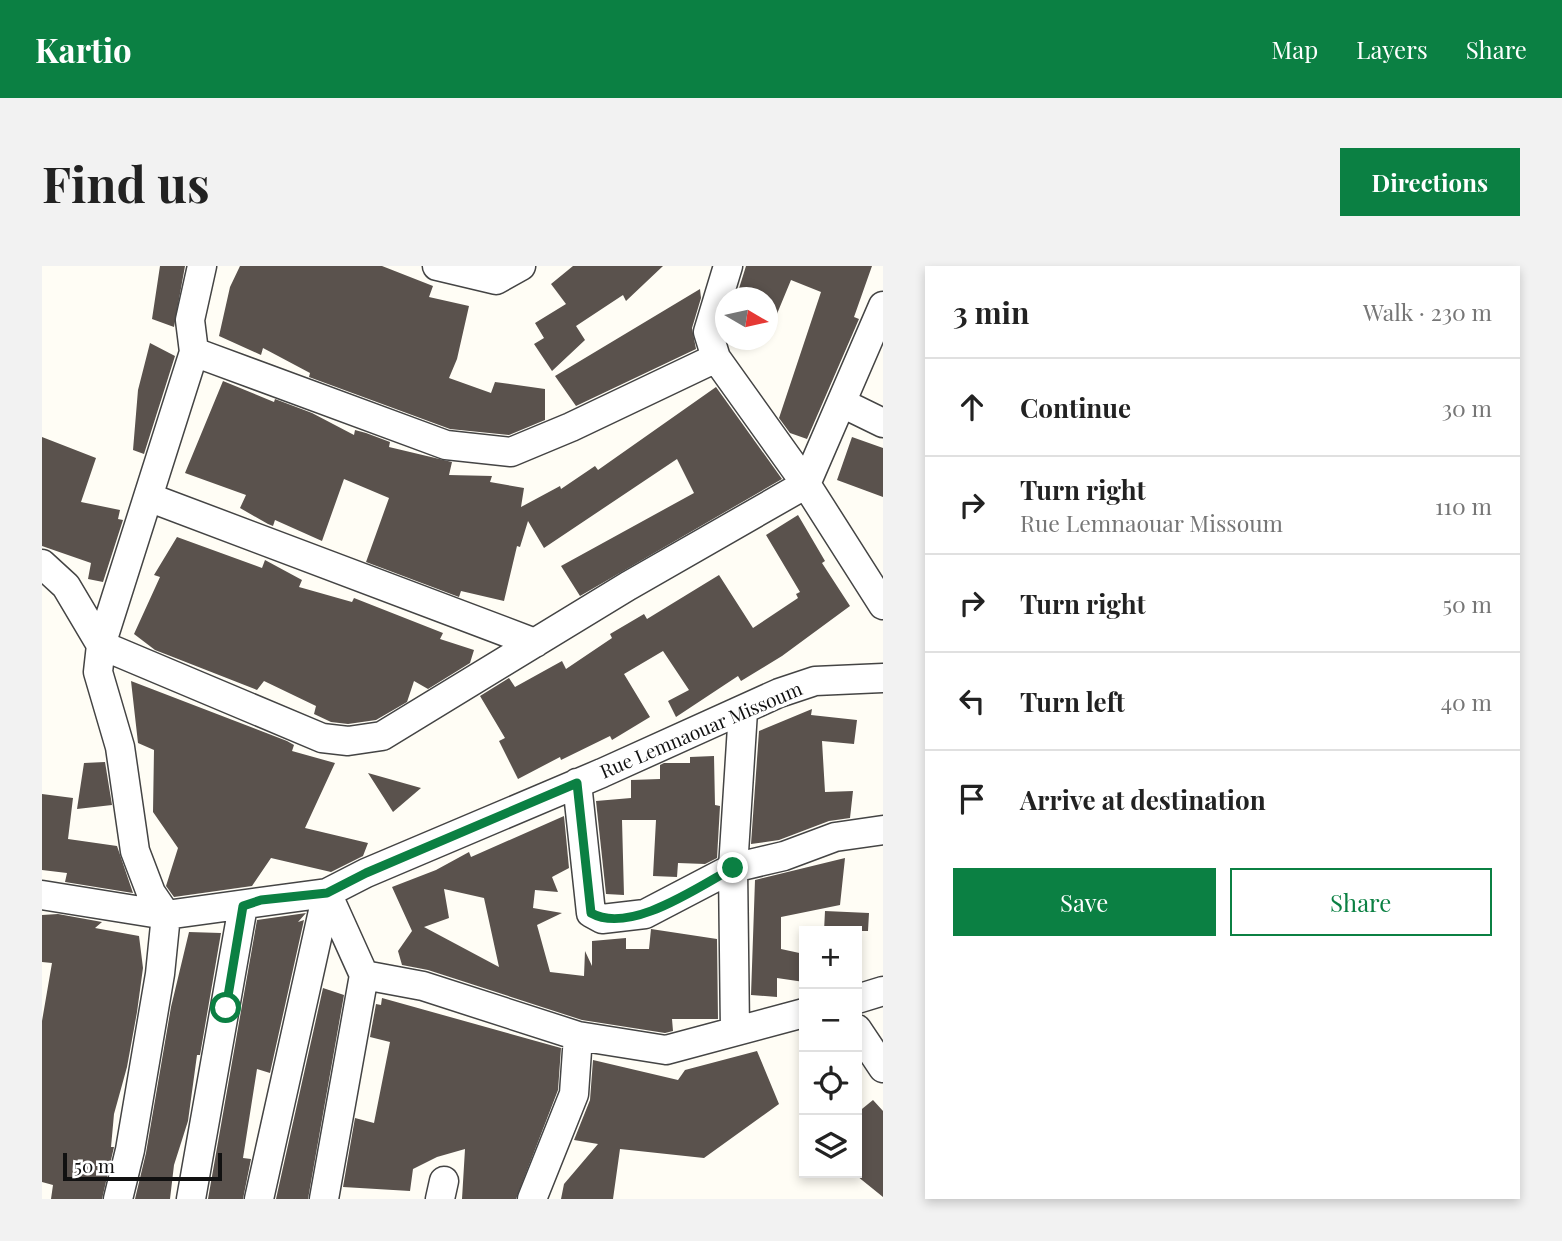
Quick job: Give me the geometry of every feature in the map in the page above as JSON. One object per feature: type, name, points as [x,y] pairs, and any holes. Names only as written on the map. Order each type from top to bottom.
[{"type":"street","points":[[118,1199],[130,1150],[160,974],[166,915],[151,893],[135,851],[120,747],[98,672],[101,645],[194,352],[190,320],[202,266]]},
{"type":"street","points":[[437,266],[496,280],[521,266]]},
{"type":"street","points":[[728,266],[708,332],[716,358],[806,484],[883,605]]},
{"type":"street","points":[[42,564],[66,586],[101,645],[322,738],[348,741],[382,736],[806,484],[883,306]]},
{"type":"street","points":[[194,352],[446,444],[511,452],[571,427],[716,358]]},
{"type":"street","points":[[842,403],[883,423]]},
{"type":"street","points":[[148,496],[535,643]]},
{"type":"street","name":"Rue Lemnaouar Missoum","points":[[42,895],[166,915],[327,893],[366,873],[815,681],[883,678]]},
{"type":"street","points":[[736,1031],[733,868],[743,711]]},
{"type":"street","points":[[577,783],[591,913],[602,919],[645,914],[733,868],[784,856],[835,837],[883,830]]},
{"type":"street","points":[[324,1199],[364,975],[327,893]]},
{"type":"street","points":[[259,1199],[327,893]]},
{"type":"street","points":[[191,1199],[243,906]]},
{"type":"street","points":[[364,975],[423,986],[578,1037],[666,1049],[799,1014]]},
{"type":"street","points":[[862,997],[883,991]]},
{"type":"street","points":[[862,1036],[883,1068]]},
{"type":"street","points":[[532,1199],[574,1094],[578,1037]]},
{"type":"building","points":[[160,266],[185,266],[174,327],[152,319]]},
{"type":"building","points":[[240,266],[382,266],[433,286],[429,297],[469,306],[457,359],[449,378],[491,393],[495,382],[545,389],[545,420],[509,435],[450,429],[309,377],[310,373],[263,348],[261,355],[219,336],[230,287]]},
{"type":"building","points":[[573,266],[663,266],[626,301],[623,295],[576,326],[585,340],[552,371],[534,344],[544,338],[535,323],[566,304],[551,284]]},
{"type":"building","points":[[746,266],[872,266],[854,317],[859,319],[807,439],[790,433],[779,418],[821,292],[791,280],[778,311],[778,287],[739,287]]},
{"type":"building","points":[[700,289],[701,298],[692,328],[696,349],[576,406],[555,376]]},
{"type":"building","points":[[150,343],[175,356],[144,454],[133,450],[138,390]]},
{"type":"building","points":[[223,381],[274,402],[275,399],[312,413],[354,435],[355,430],[366,433],[390,442],[389,447],[452,462],[449,475],[492,476],[490,482],[524,488],[521,507],[560,486],[561,489],[595,466],[598,470],[716,387],[782,479],[580,596],[561,566],[694,493],[677,459],[544,548],[528,521],[520,547],[517,546],[504,601],[461,591],[459,597],[366,562],[389,498],[344,479],[322,541],[275,520],[273,526],[268,524],[240,508],[246,495],[185,473]]},
{"type":"building","points":[[42,437],[96,458],[81,502],[120,510],[118,519],[123,520],[103,582],[88,579],[91,563],[42,546]]},
{"type":"building","points":[[852,437],[883,448],[883,497],[837,480]]},
{"type":"building","points":[[798,515],[825,561],[822,563],[850,606],[782,656],[741,681],[738,676],[676,717],[668,701],[689,690],[663,651],[624,674],[650,717],[612,740],[610,736],[561,760],[560,757],[518,779],[499,741],[505,738],[480,696],[509,678],[515,687],[562,661],[566,669],[612,638],[610,634],[644,614],[647,619],[719,575],[753,628],[798,598],[796,594],[800,592],[766,535]]},
{"type":"building","points":[[177,537],[262,568],[265,560],[302,580],[299,587],[352,602],[354,598],[443,633],[440,639],[474,650],[470,663],[428,689],[414,681],[407,702],[376,720],[348,724],[331,722],[314,714],[316,706],[264,681],[257,690],[155,650],[134,634],[160,577],[154,575]]},
{"type":"building","points":[[131,681],[287,741],[294,745],[292,751],[335,763],[305,828],[368,843],[363,856],[331,872],[271,858],[252,886],[174,897],[166,886],[178,848],[153,812],[154,750],[138,743]]},
{"type":"building","points":[[812,709],[811,715],[857,720],[854,744],[822,741],[825,792],[853,791],[850,818],[829,821],[779,840],[751,844],[759,731]]},
{"type":"building","points":[[714,756],[715,805],[720,806],[717,858],[705,864],[678,863],[677,877],[653,876],[656,820],[622,820],[624,895],[606,894],[596,801],[631,798],[631,780],[660,779],[660,765],[664,763],[690,763],[690,757]]},
{"type":"building","points":[[105,762],[112,805],[77,809],[84,763]]},
{"type":"building","points":[[368,773],[421,788],[393,812]]},
{"type":"building","points":[[42,794],[73,798],[68,839],[117,846],[133,893],[65,882],[67,873],[42,870]]},
{"type":"building","points":[[564,816],[569,868],[552,877],[558,892],[535,890],[533,908],[562,913],[537,925],[550,972],[584,976],[585,951],[592,966],[592,941],[626,938],[626,949],[649,949],[651,929],[717,939],[718,1019],[672,1019],[673,1031],[665,1033],[582,1020],[428,970],[402,965],[398,951],[412,931],[392,887],[436,870],[469,852],[471,857]],"holes":[[[444,889],[484,898],[499,967],[424,927],[449,918]]]},
{"type":"building","points":[[845,858],[840,905],[781,917],[781,949],[799,953],[799,981],[777,978],[777,997],[751,995],[755,880]]},
{"type":"building","points":[[825,911],[869,913],[868,931],[862,931],[862,926],[824,926]]},
{"type":"building","points":[[306,913],[298,922],[304,920],[270,1073],[257,1069],[243,1158],[251,1159],[243,1199],[208,1199],[257,920]]},
{"type":"building","points":[[58,914],[102,922],[95,928],[139,936],[143,968],[137,1012],[127,1067],[114,1114],[111,1147],[114,1147],[102,1199],[51,1199],[53,1185],[42,1182],[42,1021],[52,963],[42,962],[42,915]]},
{"type":"building","points":[[189,932],[221,933],[200,1055],[197,1055],[188,1121],[174,1165],[170,1199],[135,1199],[146,1153],[171,1007]]},
{"type":"building","points":[[323,988],[344,995],[308,1199],[276,1199]]},
{"type":"building","points":[[382,998],[561,1048],[558,1090],[516,1199],[462,1199],[465,1149],[437,1157],[413,1169],[410,1191],[343,1187],[355,1118],[374,1123],[390,1042],[370,1037],[376,1004],[381,1005]]},
{"type":"building","points":[[757,1051],[779,1104],[704,1158],[620,1149],[613,1199],[561,1199],[564,1184],[598,1144],[574,1140],[590,1100],[593,1060],[678,1080],[685,1070]]},
{"type":"building","points":[[873,1100],[883,1111],[883,1197],[859,1178],[862,1178],[862,1109]]},
{"type":"route","points":[[226,1008],[243,906],[261,900],[327,893],[366,873],[577,783],[582,808],[591,913],[602,919],[645,914],[733,868]]}]
